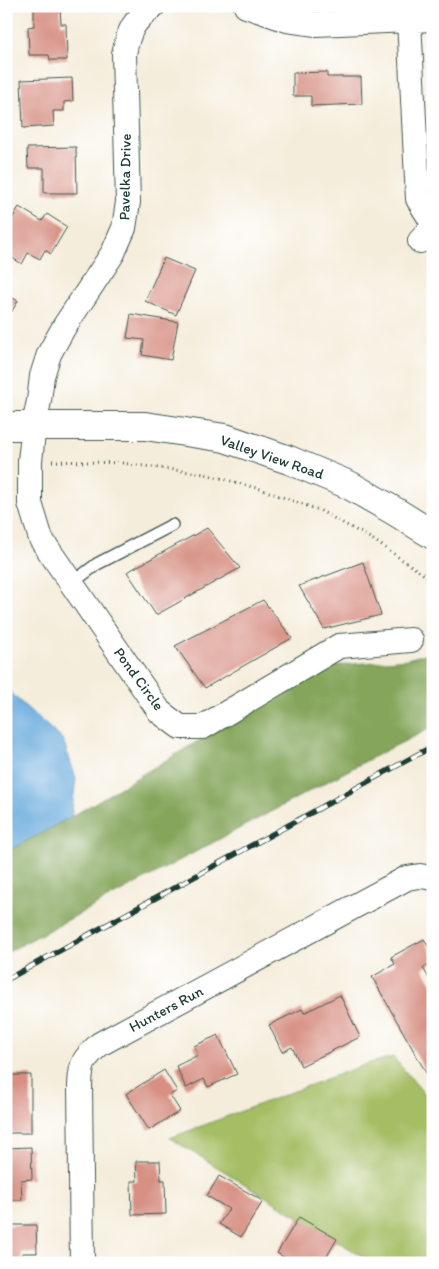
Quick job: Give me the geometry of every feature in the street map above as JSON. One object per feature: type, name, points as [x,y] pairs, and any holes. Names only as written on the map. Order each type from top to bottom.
[{"type":"street","name":"Pavelka Drive","points":[[34,426],[42,376],[49,354],[64,327],[113,253],[124,228],[128,202],[124,54],[128,34],[139,17],[153,6]]},
{"type":"street","points":[[246,6],[287,20],[316,24],[433,19]]},
{"type":"street","points":[[409,20],[418,199],[428,230]]},
{"type":"street","name":"Valley View Road","points":[[6,426],[146,426],[226,438],[289,460],[349,486],[433,535]]},
{"type":"street","name":"Pond Circle","points":[[34,426],[30,461],[30,503],[41,539],[160,712],[180,726],[203,726],[339,646],[411,640]]},
{"type":"street","name":"Hunters Run","points":[[82,1263],[80,1085],[81,1068],[88,1054],[100,1044],[407,878],[420,876],[433,878]]},
{"type":"lane","points":[[72,583],[97,564],[172,525]]},
{"type":"path","points":[[30,461],[122,463],[205,474],[260,489],[319,510],[334,518],[372,539],[433,582]]},
{"type":"green space","points":[[433,652],[433,727],[6,953],[6,852],[71,817],[322,667],[407,659]]},
{"type":"green space","points":[[393,1057],[433,1104],[433,1263],[373,1263],[170,1138],[366,1064]]},
{"type":"water","points":[[6,689],[63,740],[76,778],[71,817],[6,852]]},
{"type":"building","points":[[34,6],[60,6],[61,24],[66,24],[67,60],[50,60],[49,55],[29,55],[28,27],[34,26]]},
{"type":"building","points":[[327,72],[327,77],[361,77],[362,104],[311,106],[311,96],[293,96],[293,73]]},
{"type":"building","points":[[72,78],[73,101],[64,102],[64,111],[53,111],[54,126],[23,128],[21,80]]},
{"type":"building","points":[[76,147],[77,193],[44,193],[44,168],[28,168],[27,148]]},
{"type":"building","points":[[19,207],[42,221],[47,214],[67,227],[51,254],[45,250],[40,259],[28,253],[22,264],[6,254],[6,228]]},
{"type":"building","points":[[164,258],[195,271],[176,315],[145,301]]},
{"type":"building","points":[[6,294],[18,301],[6,321]]},
{"type":"building","points":[[131,314],[178,322],[171,360],[142,355],[144,340],[127,338]]},
{"type":"building","points":[[207,528],[240,568],[156,615],[127,572]]},
{"type":"building","points":[[363,562],[381,615],[324,629],[299,586]]},
{"type":"building","points":[[263,600],[292,638],[205,688],[175,646]]},
{"type":"building","points":[[424,939],[433,955],[433,963],[423,968],[433,985],[433,1085],[372,977],[395,964],[391,957]]},
{"type":"building","points":[[340,995],[360,1037],[301,1066],[292,1047],[282,1052],[269,1025],[302,1009],[304,1013]]},
{"type":"building","points":[[218,1035],[237,1074],[208,1087],[204,1079],[186,1088],[176,1066],[198,1055],[194,1046]]},
{"type":"building","points":[[164,1070],[177,1091],[170,1095],[180,1111],[149,1130],[126,1094]]},
{"type":"building","points":[[6,1075],[31,1075],[31,1133],[6,1133]]},
{"type":"building","points":[[31,1147],[32,1179],[21,1180],[22,1200],[6,1200],[6,1148]]},
{"type":"building","points":[[136,1161],[160,1161],[161,1180],[165,1180],[166,1214],[132,1215],[131,1181],[137,1181]]},
{"type":"building","points":[[219,1176],[263,1201],[241,1237],[219,1224],[229,1209],[207,1196]]},
{"type":"building","points":[[299,1217],[337,1239],[323,1263],[293,1263],[277,1253]]},
{"type":"building","points":[[6,1225],[36,1225],[37,1253],[22,1253],[22,1263],[6,1263]]},
{"type":"railway","points":[[6,980],[433,746]]}]
